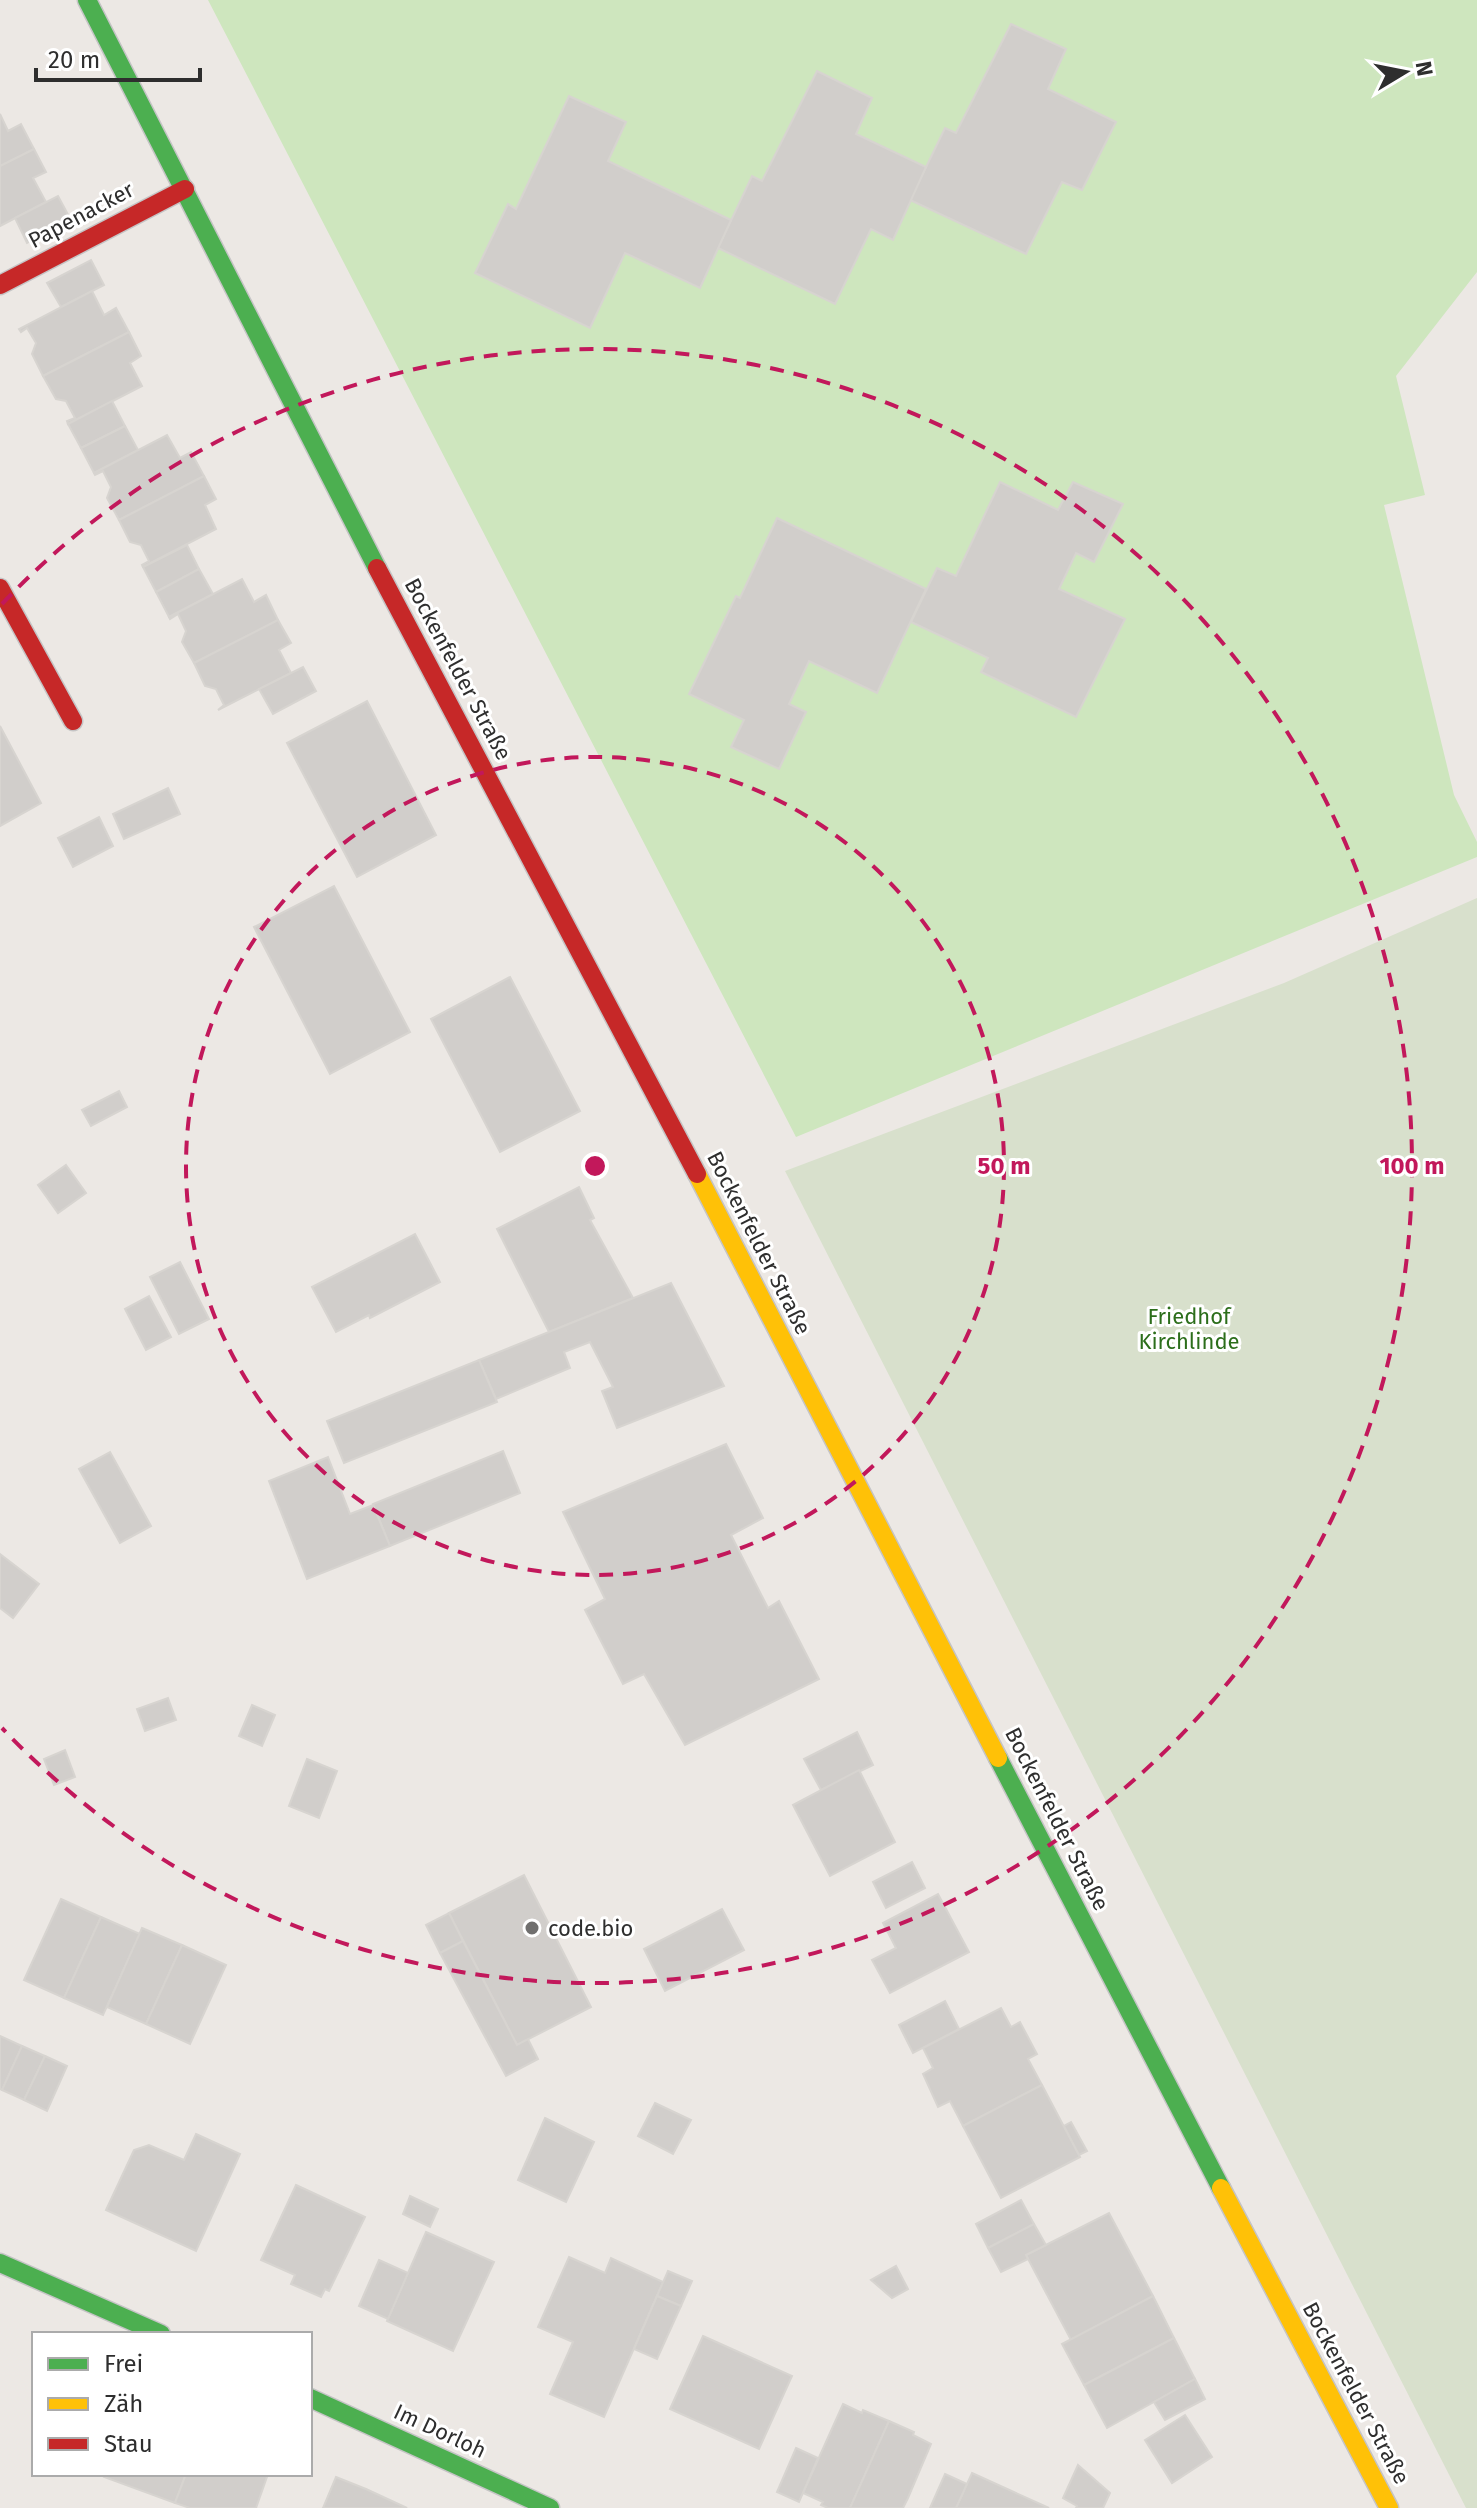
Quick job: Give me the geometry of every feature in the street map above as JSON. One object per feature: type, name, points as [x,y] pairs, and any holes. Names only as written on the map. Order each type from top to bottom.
[{"type":"main road","name":"Bockenfelder Straße","points":[[87,0],[387,588],[710,1198],[1146,2045],[1389,2508]]},
{"type":"main road","name":"Papenacker","points":[[0,285],[185,189]]},
{"type":"main road","points":[[0,588],[73,721]]},
{"type":"main road","points":[[0,2263],[156,2332]]},
{"type":"main road","name":"Im Dorloh","points":[[312,2399],[550,2508]]},
{"type":"green space","points":[[208,0],[1477,0],[1477,272],[1396,376],[1425,495],[1384,505],[1454,795],[1477,842],[1477,857],[796,1137]]},
{"type":"green space","name":"Friedhof Kirchlinde","points":[[1477,898],[1477,2508],[1466,2508],[785,1171],[1284,983]]},
{"type":"building","points":[[1011,24],[1066,49],[1048,89],[1116,122],[1082,190],[1062,182],[1026,254],[910,200],[945,128],[956,133]]},
{"type":"building","points":[[817,71],[872,98],[856,134],[926,167],[893,240],[871,229],[835,304],[718,248],[752,176],[762,181]]},
{"type":"building","points":[[569,96],[626,122],[608,161],[731,220],[700,288],[625,253],[590,328],[475,273],[508,204],[516,209]]},
{"type":"building","points":[[0,114],[8,131],[21,124],[34,149],[0,166]]},
{"type":"building","points":[[34,149],[46,172],[33,178],[46,202],[0,226],[0,166]]},
{"type":"building","points":[[58,196],[71,220],[27,243],[15,218]]},
{"type":"building","points":[[91,260],[104,285],[61,307],[47,283]]},
{"type":"building","points":[[92,291],[104,315],[116,308],[129,332],[43,376],[32,354],[36,343],[27,328],[21,332],[19,329]]},
{"type":"building","points":[[129,332],[141,356],[130,363],[142,386],[68,424],[67,421],[75,418],[66,401],[56,399],[43,376]]},
{"type":"building","points":[[112,401],[125,426],[81,448],[68,424]]},
{"type":"building","points":[[125,426],[138,450],[94,473],[81,448]]},
{"type":"building","points":[[167,435],[180,458],[191,452],[204,476],[119,520],[107,498],[111,487],[103,471],[94,473]]},
{"type":"building","points":[[204,476],[216,499],[205,505],[216,529],[143,567],[149,561],[141,545],[130,542],[119,520]]},
{"type":"building","points":[[1000,482],[1058,510],[1073,482],[1123,504],[1094,562],[1076,553],[1059,589],[1125,619],[1076,717],[981,672],[988,658],[911,622],[937,568],[956,576]]},
{"type":"building","points":[[777,518],[926,589],[877,693],[809,661],[789,704],[806,712],[779,769],[731,747],[744,720],[689,694],[736,596],[740,598]]},
{"type":"building","points":[[187,545],[199,569],[156,592],[143,567]]},
{"type":"building","points":[[199,569],[213,594],[169,617],[156,592]]},
{"type":"building","points":[[242,579],[254,602],[266,595],[278,620],[194,663],[182,642],[186,631],[178,614],[169,617]]},
{"type":"building","points":[[278,620],[291,643],[279,650],[291,673],[218,710],[224,705],[216,689],[205,686],[194,663]]},
{"type":"building","points":[[303,667],[316,691],[273,714],[259,689]]},
{"type":"building","points":[[367,701],[436,835],[357,877],[287,743]]},
{"type":"building","points":[[0,726],[41,803],[0,826]]},
{"type":"building","points":[[168,788],[180,814],[124,839],[113,814]]},
{"type":"building","points":[[99,817],[113,846],[73,867],[58,838]]},
{"type":"building","points":[[334,886],[410,1032],[330,1074],[254,927]]},
{"type":"building","points":[[510,977],[580,1111],[500,1152],[431,1019]]},
{"type":"building","points":[[119,1091],[127,1107],[91,1126],[82,1110]]},
{"type":"building","points":[[66,1165],[86,1193],[58,1213],[38,1185]]},
{"type":"building","points":[[579,1187],[594,1218],[590,1220],[633,1298],[549,1332],[497,1229]]},
{"type":"building","points":[[415,1234],[440,1282],[336,1332],[312,1287]]},
{"type":"building","points":[[180,1262],[209,1319],[179,1334],[150,1277]]},
{"type":"building","points":[[671,1283],[724,1386],[617,1428],[602,1391],[613,1387],[590,1342],[564,1352],[570,1368],[496,1399],[479,1360]]},
{"type":"building","points":[[149,1296],[171,1337],[146,1350],[125,1309]]},
{"type":"building","points":[[479,1360],[497,1402],[344,1463],[327,1421]]},
{"type":"building","points":[[726,1444],[763,1518],[731,1535],[768,1608],[779,1601],[819,1679],[685,1745],[644,1674],[623,1684],[585,1610],[605,1599],[563,1512]]},
{"type":"building","points":[[503,1451],[520,1493],[390,1546],[373,1504]]},
{"type":"building","points":[[110,1452],[151,1526],[120,1543],[79,1469]]},
{"type":"building","points":[[328,1457],[350,1514],[373,1505],[390,1546],[307,1579],[269,1481]]},
{"type":"building","points":[[0,1554],[39,1584],[13,1618],[0,1608]]},
{"type":"building","points":[[168,1698],[176,1720],[145,1731],[137,1709]]},
{"type":"building","points":[[252,1705],[275,1715],[262,1746],[239,1736]]},
{"type":"building","points":[[857,1732],[873,1765],[821,1790],[804,1759]]},
{"type":"building","points":[[65,1750],[75,1777],[54,1785],[44,1759]]},
{"type":"building","points":[[307,1759],[337,1771],[319,1818],[289,1806]]},
{"type":"building","points":[[859,1770],[895,1842],[830,1876],[793,1805]]},
{"type":"building","points":[[912,1862],[925,1888],[886,1908],[873,1882]]},
{"type":"building","points":[[524,1875],[591,2007],[517,2045],[449,1913]]},
{"type":"building","points":[[938,1894],[969,1952],[890,1993],[872,1960],[896,1948],[883,1923]]},
{"type":"building","points":[[61,1899],[101,1917],[64,1998],[24,1980]]},
{"type":"building","points":[[722,1909],[744,1950],[665,1991],[644,1949]]},
{"type":"building","points":[[449,1913],[463,1941],[440,1953],[426,1925]]},
{"type":"building","points":[[101,1917],[140,1934],[103,2015],[64,1998]]},
{"type":"building","points":[[142,1928],[182,1945],[146,2024],[107,2007]]},
{"type":"building","points":[[463,1941],[517,2045],[528,2039],[538,2059],[506,2076],[440,1953]]},
{"type":"building","points":[[182,1945],[226,1965],[190,2044],[146,2024]]},
{"type":"building","points":[[945,2001],[959,2029],[913,2053],[899,2025]]},
{"type":"building","points":[[1001,2008],[1011,2027],[1020,2022],[1037,2054],[1028,2059],[1042,2085],[963,2126],[950,2101],[938,2107],[923,2074],[933,2068],[923,2048]]},
{"type":"building","points":[[0,2036],[22,2046],[2,2090],[0,2089]]},
{"type":"building","points":[[22,2046],[45,2056],[24,2100],[2,2090]]},
{"type":"building","points":[[45,2056],[67,2066],[47,2111],[24,2100]]},
{"type":"building","points":[[1042,2085],[1080,2157],[1001,2198],[963,2126]]},
{"type":"building","points":[[655,2103],[691,2120],[673,2154],[638,2136]]},
{"type":"building","points":[[545,2118],[594,2142],[566,2202],[518,2180]]},
{"type":"building","points":[[1071,2122],[1087,2151],[1079,2155],[1064,2126]]},
{"type":"building","points":[[196,2134],[240,2154],[196,2251],[106,2210],[134,2150],[149,2145],[184,2160]]},
{"type":"building","points":[[296,2185],[365,2217],[329,2291],[325,2289],[321,2297],[291,2284],[295,2275],[261,2260]]},
{"type":"building","points":[[410,2196],[438,2209],[430,2227],[403,2214]]},
{"type":"building","points":[[1021,2200],[1034,2224],[988,2248],[976,2224]]},
{"type":"building","points":[[1109,2213],[1153,2296],[1071,2340],[1026,2255]]},
{"type":"building","points":[[1034,2224],[1046,2245],[1026,2255],[1028,2259],[1001,2272],[988,2248]]},
{"type":"building","points":[[426,2232],[494,2262],[453,2351],[387,2321]]},
{"type":"building","points":[[569,2257],[605,2273],[611,2258],[663,2282],[604,2417],[550,2394],[573,2342],[538,2327]]},
{"type":"building","points":[[379,2260],[408,2273],[388,2319],[359,2306]]},
{"type":"building","points":[[896,2266],[908,2289],[892,2298],[871,2280]]},
{"type":"building","points":[[668,2271],[692,2281],[681,2306],[657,2296]]},
{"type":"building","points":[[657,2296],[681,2306],[657,2359],[634,2349]]},
{"type":"building","points":[[1153,2296],[1174,2338],[1084,2385],[1062,2344]]},
{"type":"building","points":[[703,2336],[792,2376],[759,2449],[670,2409]]},
{"type":"building","points":[[1174,2338],[1195,2379],[1107,2428],[1084,2385]]},
{"type":"building","points":[[1195,2379],[1205,2399],[1165,2420],[1154,2402]]},
{"type":"building","points":[[843,2404],[889,2421],[850,2508],[828,2508],[821,2505],[823,2502],[803,2493]]},
{"type":"building","points":[[1185,2415],[1212,2457],[1172,2483],[1145,2440]]},
{"type":"building","points":[[889,2421],[931,2444],[908,2498],[903,2508],[850,2508]]},
{"type":"building","points":[[796,2448],[818,2458],[799,2502],[777,2492]]},
{"type":"building","points":[[1078,2465],[1110,2493],[1103,2508],[1076,2508],[1063,2498]]},
{"type":"building","points":[[972,2473],[1049,2508],[956,2508]]},
{"type":"building","points":[[945,2474],[967,2484],[956,2508],[930,2508]]},
{"type":"building","points":[[104,2476],[185,2476],[175,2503]]},
{"type":"building","points":[[185,2476],[267,2476],[256,2508],[190,2508],[175,2503]]},
{"type":"building","points":[[336,2477],[366,2489],[407,2508],[323,2508]]},
{"type":"traffic: fast","points":[[87,0],[377,568]]},
{"type":"traffic: fast","points":[[998,1758],[1221,2188]]},
{"type":"traffic: fast","points":[[0,2263],[156,2332]]},
{"type":"traffic: fast","points":[[312,2399],[550,2508]]},
{"type":"traffic: slow","points":[[697,1174],[998,1758]]},
{"type":"traffic: slow","points":[[1221,2188],[1389,2508]]},
{"type":"traffic: jam","points":[[0,285],[185,189]]},
{"type":"traffic: jam","points":[[377,568],[697,1174]]},
{"type":"traffic: jam","points":[[0,588],[73,721]]},
{"type":"place","name":"code.bio","points":[[532,1928]]}]
